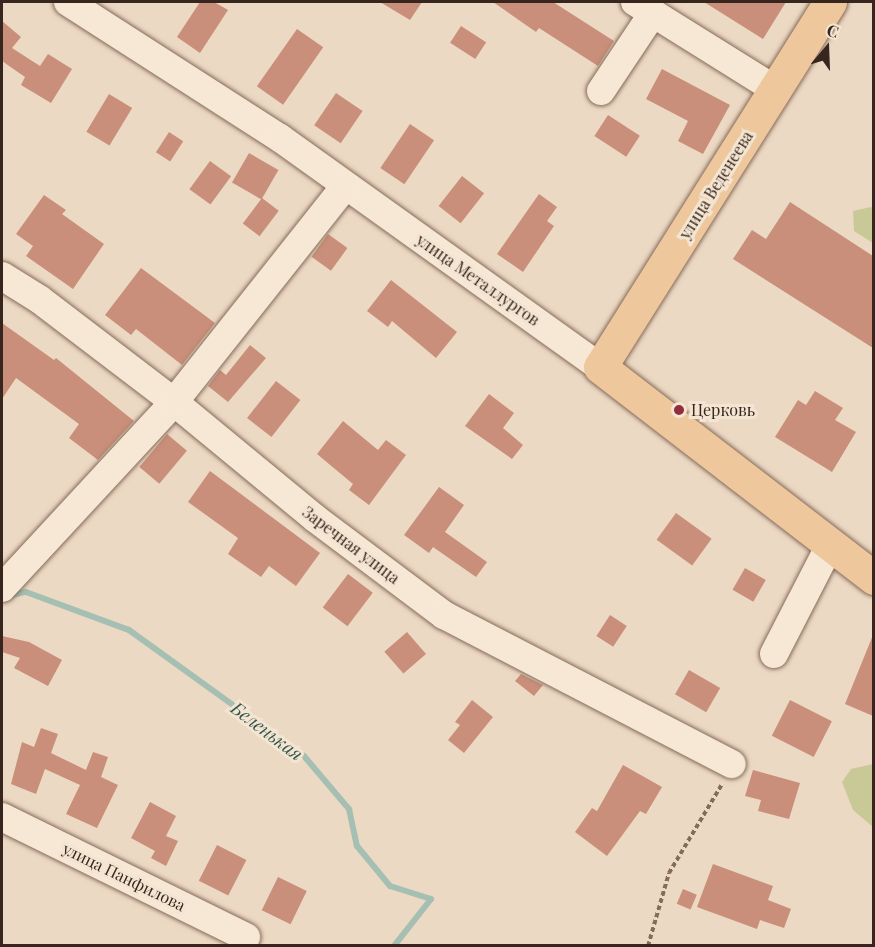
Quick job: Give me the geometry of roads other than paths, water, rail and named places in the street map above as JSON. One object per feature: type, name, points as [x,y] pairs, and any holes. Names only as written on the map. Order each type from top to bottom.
[{"type":"main road","name":"улица Веденеева","points":[[600,367],[830,2]]},
{"type":"main road","name":"улица Металлургов","points":[[600,367],[831,543],[873,578]]},
{"type":"street","name":"улица Металлургов","points":[[68,2],[280,138],[600,367]]},
{"type":"street","points":[[602,91],[657,9],[776,90]]},
{"type":"street","points":[[2,588],[174,402],[345,186]]},
{"type":"street","name":"Заречная улица","points":[[2,276],[39,299],[174,402],[316,519],[444,615],[732,764]]},
{"type":"street","points":[[774,654],[831,543]]},
{"type":"street","name":"улица Панфилова","points":[[2,817],[260,942]]},
{"type":"waterway","name":"Беленькая","points":[[8,596],[26,592],[129,630],[304,756],[349,809],[357,846],[390,886],[431,899],[394,946]]},
{"type":"place","name":"Церковь","points":[[679,410]]}]
